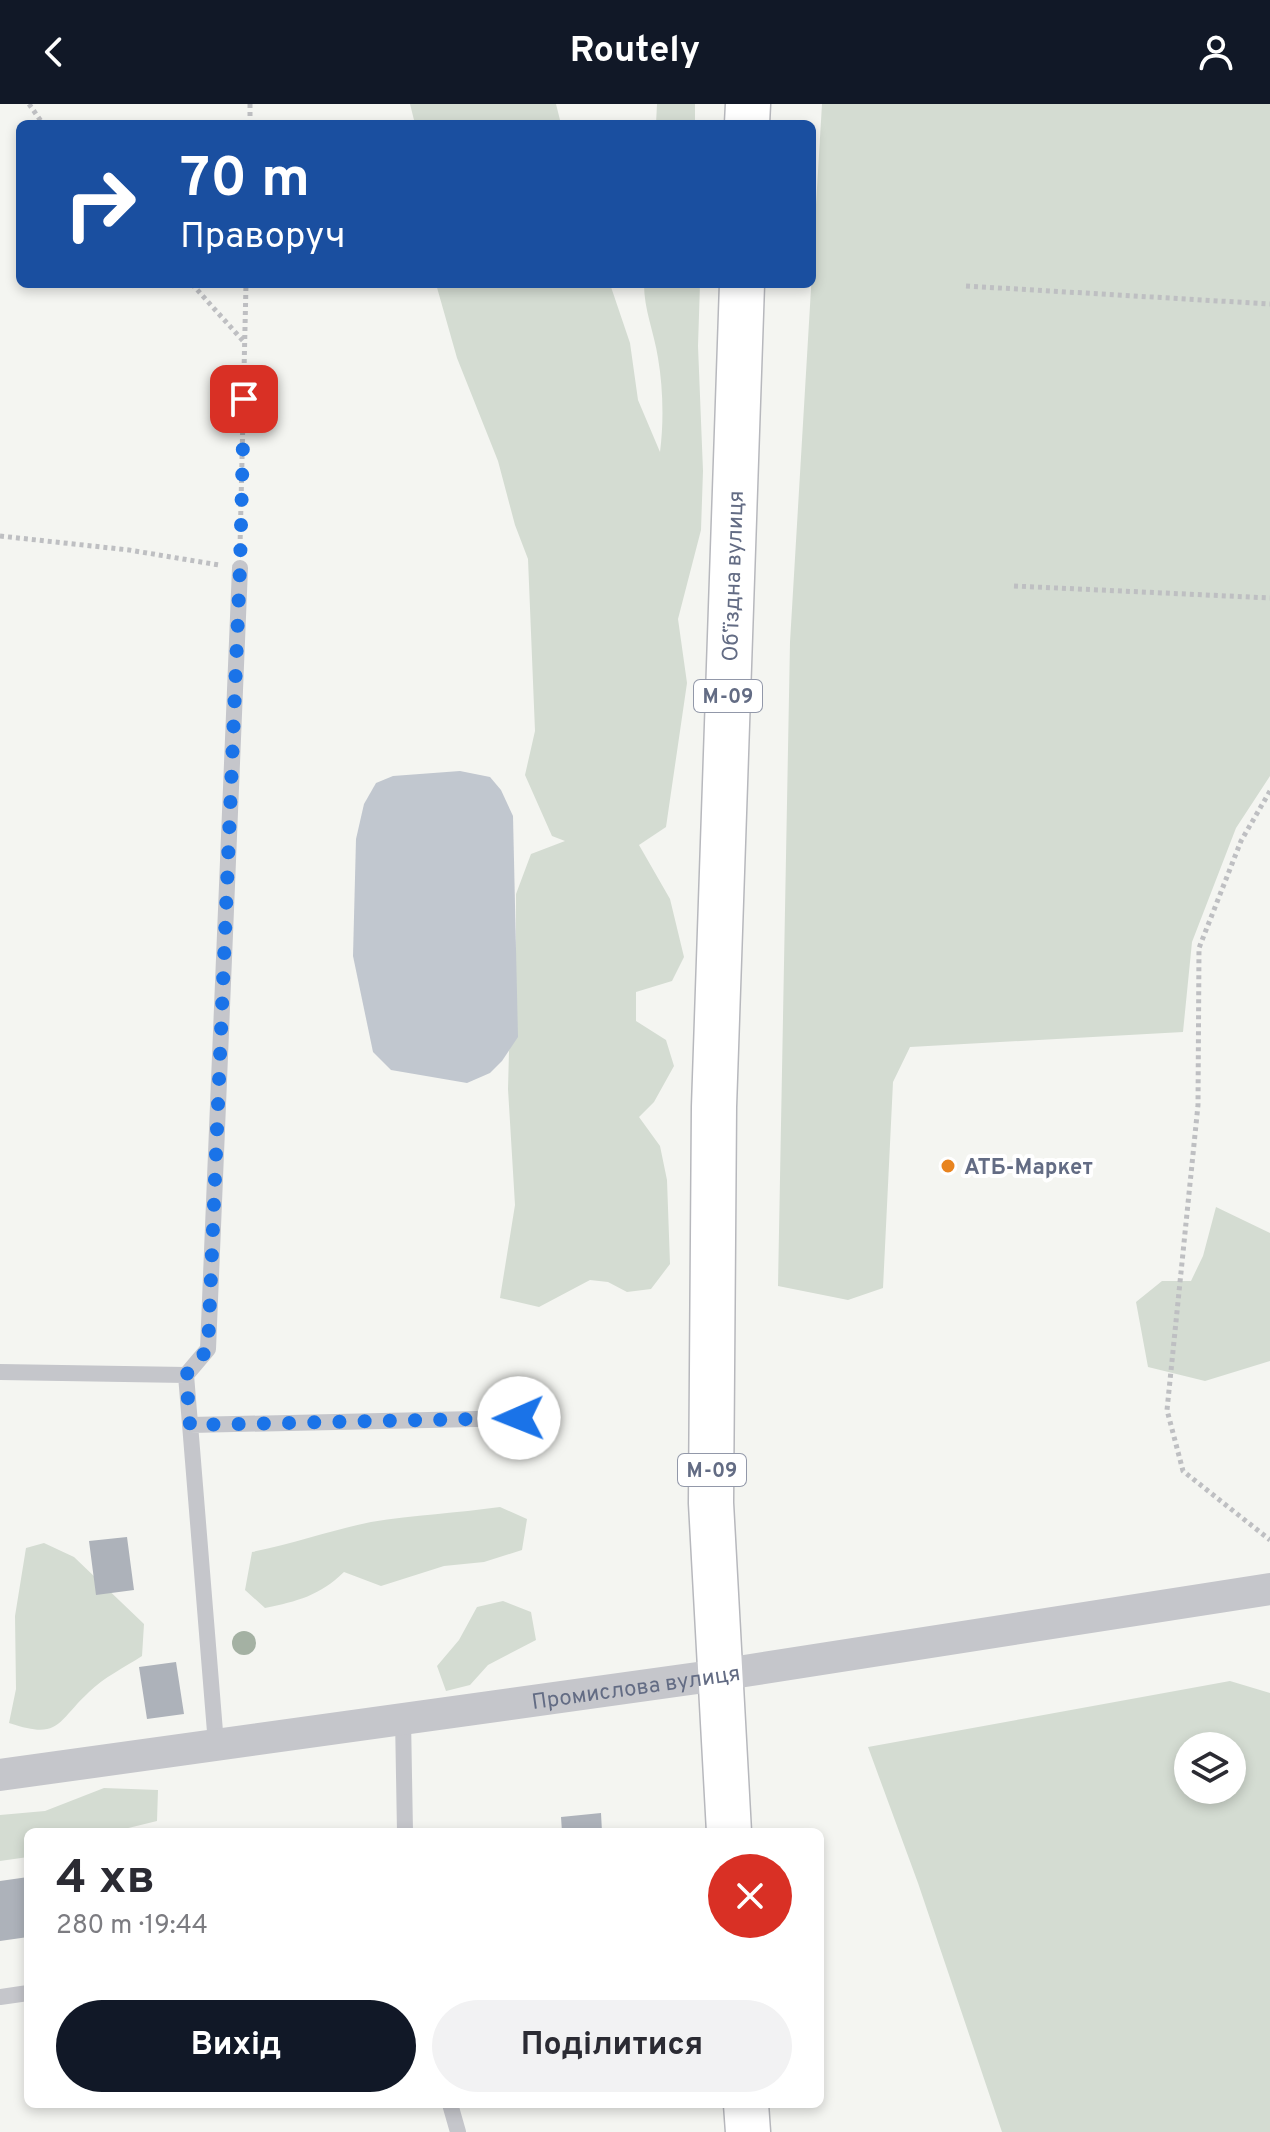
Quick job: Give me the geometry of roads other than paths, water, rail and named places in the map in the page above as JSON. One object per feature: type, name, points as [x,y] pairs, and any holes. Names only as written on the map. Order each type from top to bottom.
[{"type":"highway","name":"Обʼїздна вулиця","points":[[719,1675],[711,1503],[714,1107],[742,288]]},
{"type":"highway","name":"М-09","points":[[719,1675],[729,1828]]},
{"type":"highway","points":[[746,2108],[748,2132]]},
{"type":"street","name":"Промислова вулиця","points":[[0,1775],[719,1675],[1270,1589]]},
{"type":"lane","points":[[216,1744],[186,1375],[208,1349],[240,568]]},
{"type":"lane","points":[[0,1372],[186,1375]]},
{"type":"lane","points":[[190,1425],[519,1418]]},
{"type":"lane","points":[[403,1718],[405,1828]]},
{"type":"lane","points":[[0,1997],[24,1994]]},
{"type":"lane","points":[[451,2108],[458,2132]]},
{"type":"place","name":"АТБ-Маркет","points":[[948,1166]]}]
